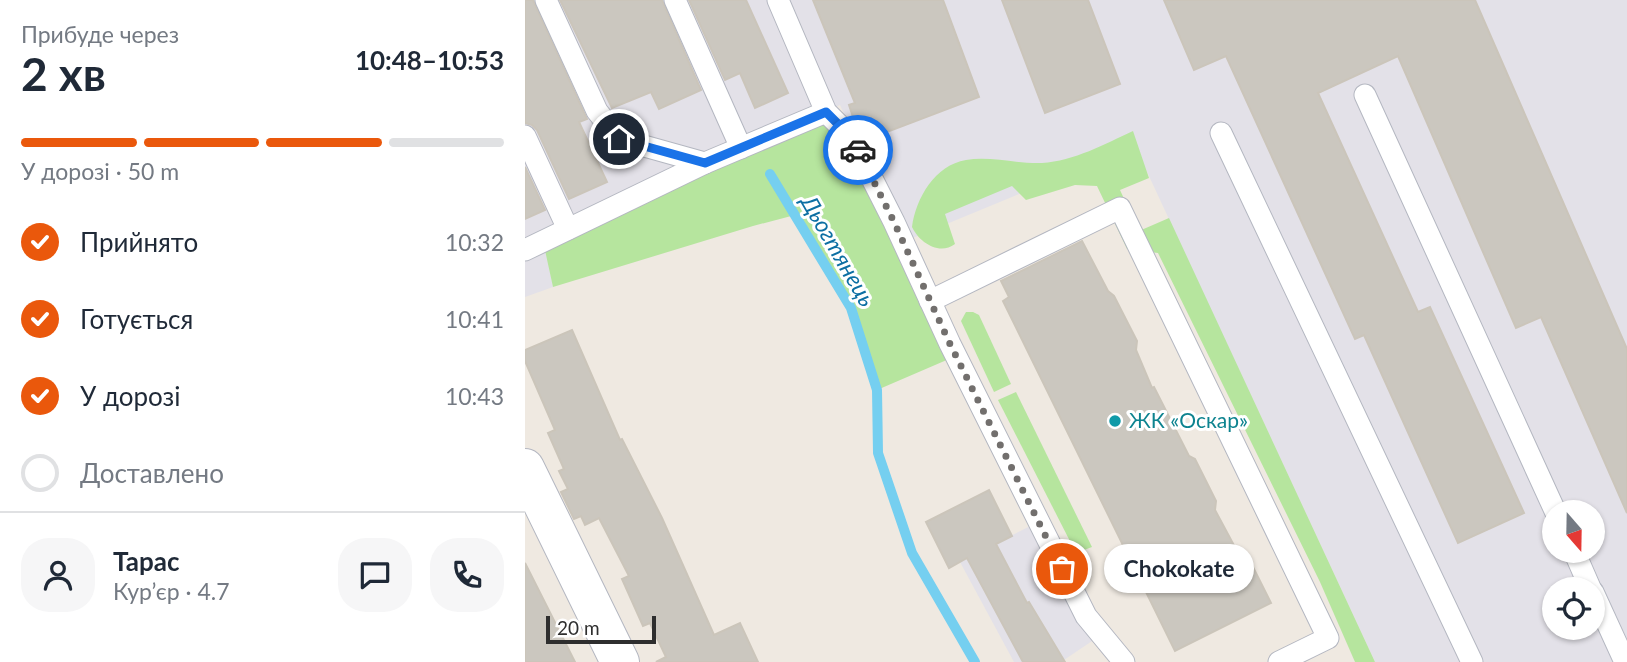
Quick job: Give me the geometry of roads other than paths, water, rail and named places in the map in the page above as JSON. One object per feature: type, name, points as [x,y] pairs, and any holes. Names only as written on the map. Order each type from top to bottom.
[{"type":"street","points":[[525,468],[620,662]]},
{"type":"lane","points":[[546,0],[597,111],[619,139],[705,163]]},
{"type":"lane","points":[[675,0],[741,148]]},
{"type":"lane","points":[[778,0],[826,112],[851,137],[1086,616],[1124,662]]},
{"type":"lane","points":[[1365,95],[1550,500]]},
{"type":"lane","points":[[525,250],[705,163],[826,112]]},
{"type":"lane","points":[[1221,133],[1472,662]]},
{"type":"lane","points":[[525,136],[568,229]]},
{"type":"lane","points":[[930,301],[1120,208],[1328,638],[1279,662]]},
{"type":"lane","points":[[1605,619],[1625,662]]},
{"type":"waterway","name":"Дьогтянець","points":[[770,174],[851,308],[877,390],[878,453],[912,553],[975,662]]},
{"type":"place","name":"ЖК «Оскар»","points":[[1115,421]]},
{"type":"place","name":"Chokokate","points":[[1062,569]]}]
